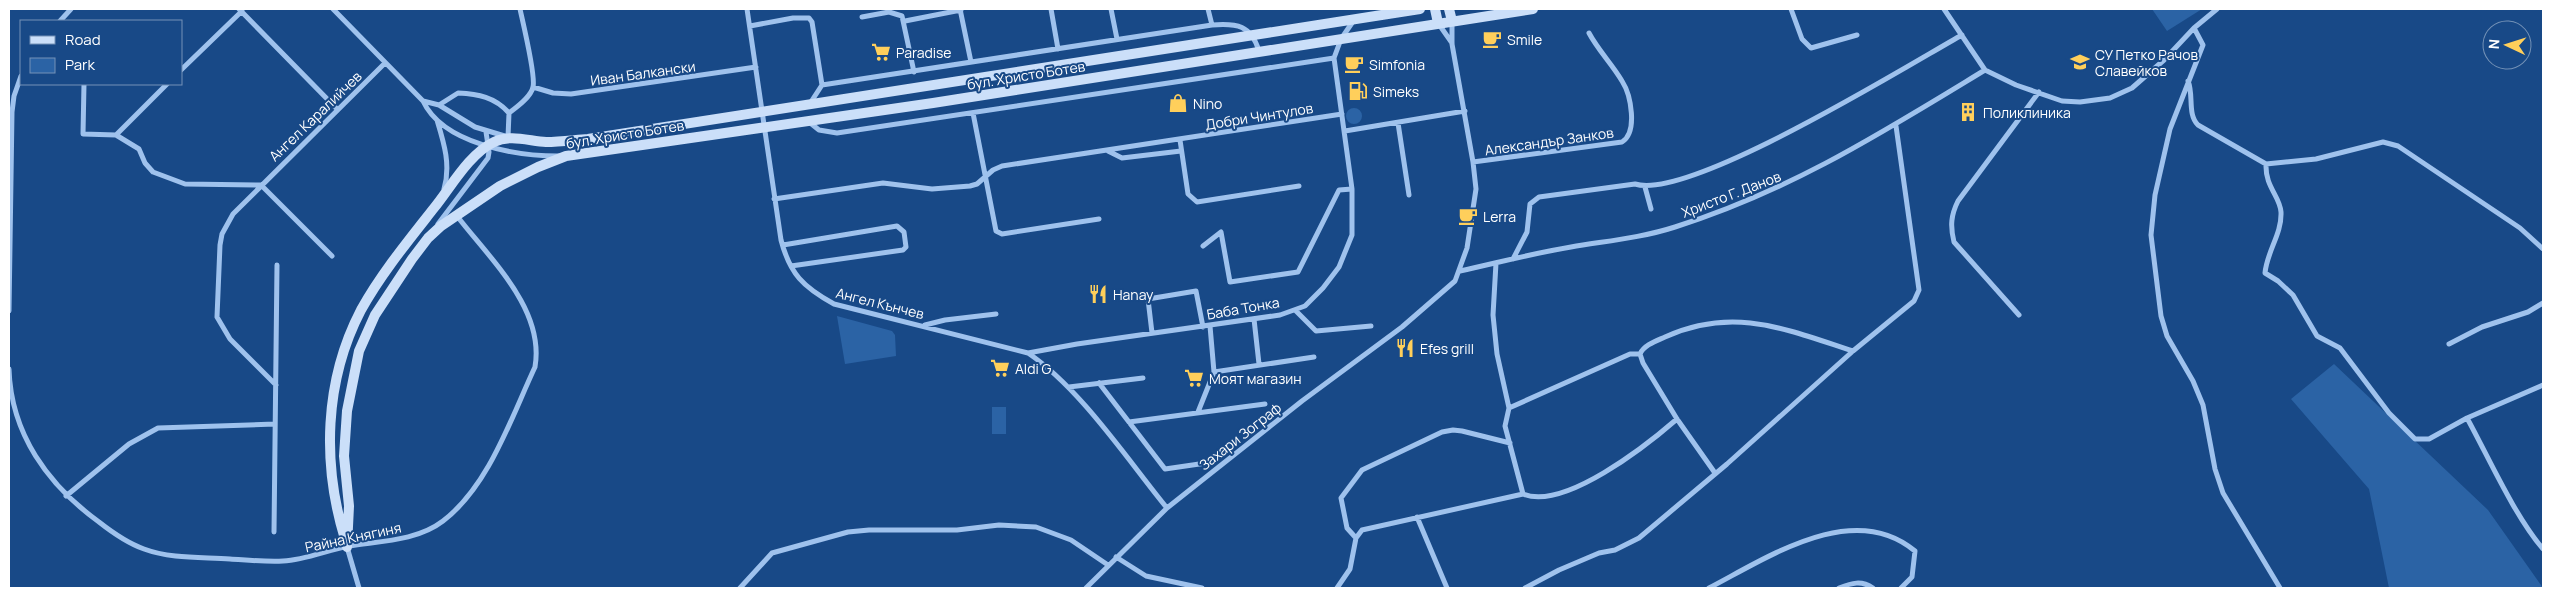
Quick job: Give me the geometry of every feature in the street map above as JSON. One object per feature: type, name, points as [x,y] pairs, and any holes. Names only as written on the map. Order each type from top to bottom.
[{"type":"main road","name":"бул. Христо Ботев","points":[[508,137],[548,142],[588,139],[1420,9]]},
{"type":"main road","points":[[1435,9],[1438,23]]},
{"type":"main road","points":[[1449,9],[1452,21]]},
{"type":"main road","name":"бул. Христо Ботев","points":[[347,547],[349,506],[344,433],[355,368],[365,335],[375,315],[428,238],[456,215],[520,175],[566,156],[809,121],[1533,9]]},
{"type":"main road","points":[[347,547],[338,515],[330,474],[329,434],[339,368],[352,329],[366,303],[403,246],[472,160],[488,146],[508,137]]},
{"type":"street","points":[[61,20],[71,9]]},
{"type":"street","points":[[333,9],[423,101],[428,110],[450,129],[488,146],[519,154],[566,156]]},
{"type":"street","points":[[509,113],[522,103],[533,87],[532,70],[520,9]]},
{"type":"street","name":"Ангел Кънчев","points":[[747,9],[774,199],[783,245],[790,266],[800,281],[811,292],[834,304],[924,325],[1028,353],[1045,364],[1069,387],[1167,508]]},
{"type":"street","points":[[1050,9],[1058,49]]},
{"type":"street","points":[[1112,9],[1117,39]]},
{"type":"street","points":[[1208,9],[1212,25]]},
{"type":"street","points":[[1792,9],[1802,40],[1811,48],[1856,34]]},
{"type":"street","points":[[1944,9],[1985,70],[2016,85],[2062,101],[2080,102],[2096,101],[2132,88],[2164,60],[2194,28],[2217,9]]},
{"type":"street","points":[[182,69],[241,10],[337,109]]},
{"type":"street","points":[[905,21],[960,10],[971,62]]},
{"type":"street","points":[[862,17],[894,12],[902,16],[905,21],[914,72]]},
{"type":"street","points":[[750,26],[793,18],[809,18],[812,22],[822,86],[808,106]]},
{"type":"street","name":"Баба Тонка","points":[[1028,353],[1077,344],[1254,319],[1295,310],[1305,306],[1323,288],[1334,276],[1347,252],[1354,224],[1352,189],[1334,58],[1341,39],[1354,20]]},
{"type":"street","points":[[1452,21],[1452,44],[1473,162],[1474,206],[1467,248],[1460,271]]},
{"type":"street","points":[[1438,23],[1452,44]]},
{"type":"street","points":[[822,86],[1212,25],[1238,26],[1255,36],[1259,51]]},
{"type":"street","points":[[2194,28],[2203,45],[2170,129],[2152,217],[2152,252],[2161,316],[2167,336],[2193,381],[2203,405],[2222,493],[2280,588]]},
{"type":"street","name":"Александър Занков","points":[[1473,162],[1622,142],[1629,138],[1632,126],[1626,88],[1588,33]]},
{"type":"street","points":[[1513,259],[1526,232],[1530,204],[1539,196],[1635,184],[1645,187],[1666,185],[1752,152],[1962,35]]},
{"type":"street","points":[[809,121],[819,130],[837,133],[1334,58]]},
{"type":"street","name":"Ангел Каралийчев","points":[[276,385],[224,333],[217,317],[216,308],[222,234],[232,214],[385,63]]},
{"type":"street","name":"Иван Балкански","points":[[533,87],[553,93],[572,94],[756,67]]},
{"type":"street","name":"Христо Г. Данов","points":[[1460,271],[1570,247],[1640,236],[1701,218],[1777,189],[1896,126],[1985,70]]},
{"type":"street","points":[[9,311],[12,112],[14,96],[20,79]]},
{"type":"street","points":[[2188,81],[2192,94],[2192,116],[2198,125],[2266,164],[2316,159],[2383,142],[2398,146],[2520,228],[2543,249]]},
{"type":"street","points":[[84,85],[83,134],[116,135],[138,149],[148,168],[174,182],[185,184],[260,185],[332,256]]},
{"type":"street","points":[[116,135],[166,85]]},
{"type":"street","points":[[2019,315],[1954,242],[1951,229],[1952,213],[1958,201],[2039,92]]},
{"type":"street","points":[[423,101],[439,105],[486,132],[508,137],[509,113],[502,105],[490,98],[476,94],[458,93],[439,105]]},
{"type":"street","points":[[1345,132],[1465,111]]},
{"type":"street","points":[[973,113],[993,225],[998,233],[1099,219]]},
{"type":"street","name":"Добри Чинтулов","points":[[774,199],[883,183],[932,190],[970,186],[977,184],[985,175],[1002,166],[1342,114]]},
{"type":"street","points":[[437,119],[446,152],[447,166],[447,180],[441,199]]},
{"type":"street","points":[[1398,123],[1409,195]]},
{"type":"street","points":[[1525,588],[1581,560],[1615,550],[1633,542],[1727,464],[1853,351],[1918,296],[1919,290],[1896,126]]},
{"type":"street","points":[[428,238],[488,158],[486,132]]},
{"type":"street","points":[[1180,140],[1188,194],[1198,202],[1299,186]]},
{"type":"street","name":"Добри Чинтулов","points":[[1108,151],[1122,158],[1181,151]]},
{"type":"street","points":[[2266,164],[2266,178],[2281,210],[2280,228],[2266,258],[2264,273],[2278,281],[2294,295],[2317,336],[2340,348],[2389,412],[2415,438],[2430,439],[2467,418],[2543,385]]},
{"type":"street","points":[[1645,187],[1651,210]]},
{"type":"street","points":[[1203,246],[1221,232],[1230,282],[1298,272],[1339,190],[1352,189]]},
{"type":"street","name":"Райна Княгиня","points":[[9,369],[13,405],[28,446],[66,496],[118,537],[160,554],[282,561],[417,535],[444,521],[482,478],[535,367],[538,345],[529,313],[516,292],[456,215]]},
{"type":"street","points":[[783,245],[897,226],[904,232],[906,247],[903,250],[790,266]]},
{"type":"street","points":[[1496,263],[1493,315],[1497,354],[1509,408],[1505,426],[1523,494]]},
{"type":"street","points":[[274,532],[277,265]]},
{"type":"street","name":"Захари Зограф","points":[[1086,588],[1167,508],[1302,401],[1402,327],[1455,281],[1460,271]]},
{"type":"street","points":[[1152,334],[1148,299],[1196,291],[1202,327]]},
{"type":"street","points":[[2449,344],[2482,327],[2528,312],[2543,303]]},
{"type":"street","points":[[1295,310],[1316,331],[1371,326]]},
{"type":"street","points":[[924,325],[945,320],[996,314]]},
{"type":"street","points":[[1254,319],[1259,364]]},
{"type":"street","points":[[1640,354],[1645,347],[1688,327],[1726,320],[1760,324],[1853,351]]},
{"type":"street","points":[[1198,412],[1214,372],[1210,326]]},
{"type":"street","points":[[1509,408],[1630,354],[1640,354]]},
{"type":"street","points":[[1640,354],[1643,363],[1677,419],[1715,473]]},
{"type":"street","points":[[1214,372],[1314,357]]},
{"type":"street","points":[[1069,387],[1143,378]]},
{"type":"street","points":[[1099,384],[1165,469],[1213,462]]},
{"type":"street","points":[[1128,422],[1266,404]]},
{"type":"street","points":[[2467,418],[2525,522],[2543,549]]},
{"type":"street","points":[[1337,588],[1350,570],[1356,538],[1362,530],[1417,516],[1523,494],[1532,497],[1549,497],[1607,471],[1644,447],[1677,419]]},
{"type":"street","points":[[66,496],[129,444],[158,428],[275,424]]},
{"type":"street","points":[[1356,538],[1347,528],[1341,498],[1362,470],[1442,432],[1453,430],[1510,444]]},
{"type":"street","points":[[1417,516],[1447,588]]},
{"type":"street","points":[[740,588],[772,553],[848,532],[869,530],[957,530],[999,525],[1036,527],[1071,540],[1108,565]]},
{"type":"street","points":[[1709,588],[1779,551],[1819,536],[1856,529],[1902,540],[1914,551],[1912,577],[1901,588]]},
{"type":"street","points":[[347,547],[359,588]]},
{"type":"street","points":[[1116,557],[1146,576],[1202,588]]},
{"type":"street","points":[[1839,588],[1853,582],[1866,583],[1873,588]]},
{"type":"green space","points":[[2152,9],[2202,9],[2167,31]]},
{"type":"green space","points":[[1354,108],[1362,116],[1354,124],[1346,116]]},
{"type":"green space","points":[[837,316],[892,331],[895,335],[896,356],[845,364]]},
{"type":"green space","points":[[2334,364],[2488,510],[2543,588],[2389,588],[2369,489],[2291,399]]},
{"type":"green space","points":[[992,407],[1006,407],[1006,434],[992,434]]},
{"type":"place","name":"Smile","points":[[1492,39]]},
{"type":"place","name":"Paradise","points":[[881,52]]},
{"type":"place","name":"СУ Петко Рачов Славейков","points":[[2080,62]]},
{"type":"place","name":"Simfonia","points":[[1354,64]]},
{"type":"place","name":"Simeks","points":[[1358,91]]},
{"type":"place","name":"Nino","points":[[1178,103]]},
{"type":"place","name":"Поликлиника","points":[[1968,112]]},
{"type":"place","name":"Lerra","points":[[1468,216]]},
{"type":"place","name":"Hanay","points":[[1098,294]]},
{"type":"place","name":"Efes grill","points":[[1405,348]]},
{"type":"place","name":"Aldi G","points":[[1000,368]]},
{"type":"place","name":"Моят магазин","points":[[1194,378]]}]
